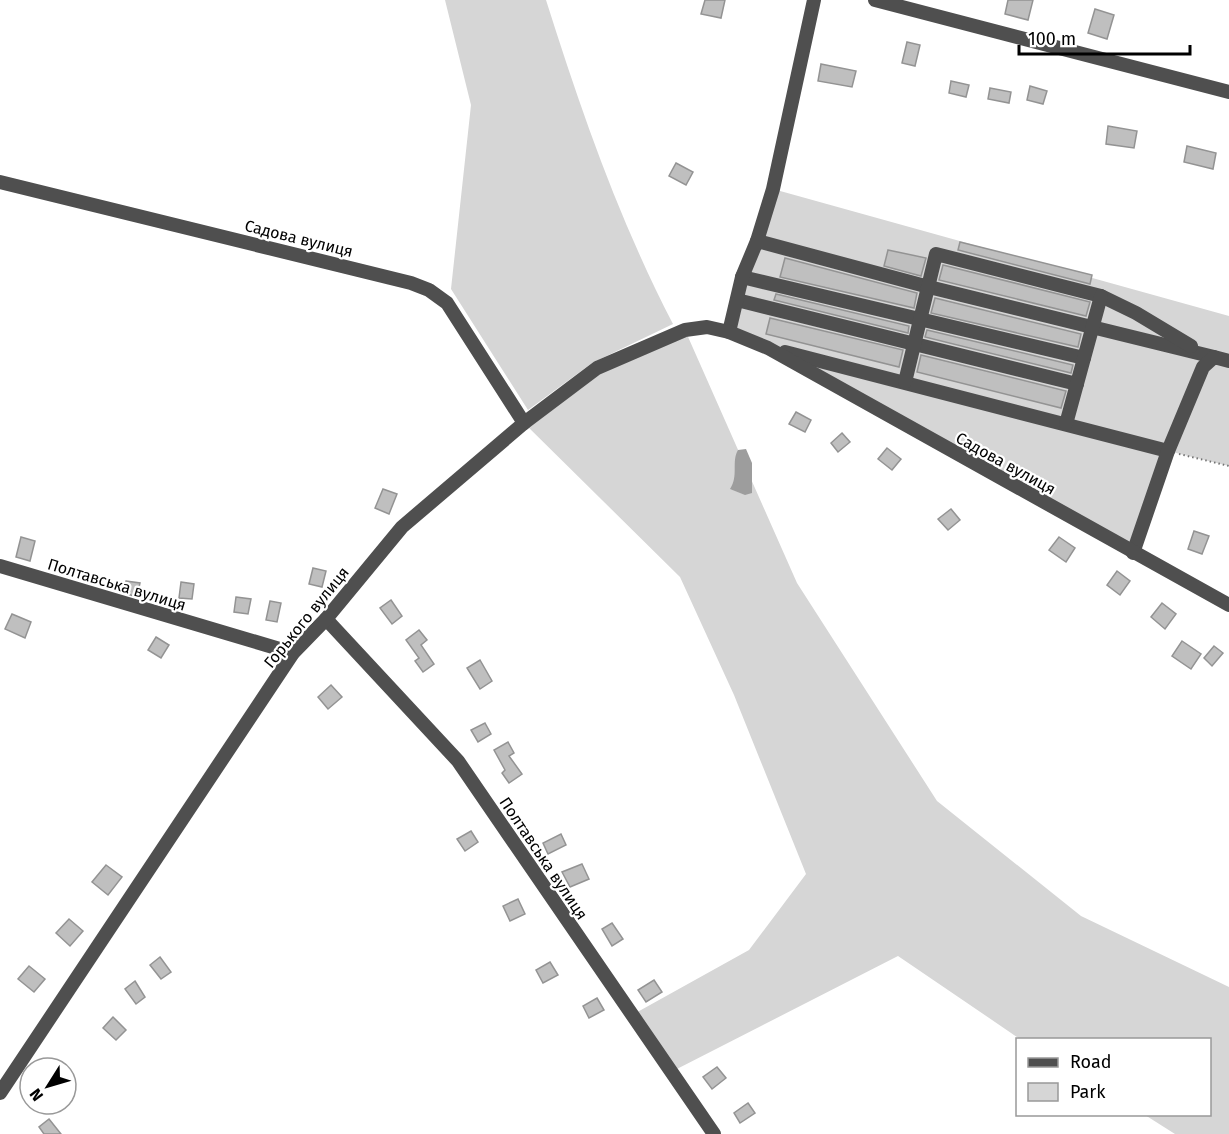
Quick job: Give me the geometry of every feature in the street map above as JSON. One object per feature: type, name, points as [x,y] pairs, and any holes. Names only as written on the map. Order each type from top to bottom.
[{"type":"street","points":[[729,332],[742,277],[757,241],[772,189],[814,0]]},
{"type":"street","points":[[875,0],[1229,92]]},
{"type":"street","name":"Садова вулиця","points":[[0,182],[388,277],[429,290],[447,303],[524,423]]},
{"type":"street","points":[[757,241],[929,287],[1229,361]]},
{"type":"street","points":[[905,382],[936,254],[1101,296],[1136,313],[1210,356]]},
{"type":"street","points":[[742,277],[1084,358]]},
{"type":"street","points":[[1066,424],[1101,296]]},
{"type":"street","points":[[737,300],[1077,384]]},
{"type":"street","name":"Горького вулиця","points":[[0,1093],[294,653],[326,619],[402,527],[524,423],[597,368],[685,330],[707,327],[729,332],[768,348]]},
{"type":"street","points":[[768,348],[1168,451]]},
{"type":"street","name":"Садова вулиця","points":[[768,348],[1229,605]]},
{"type":"street","points":[[1133,553],[1168,451],[1203,367],[1210,356]]},
{"type":"street","name":"Полтавська вулиця","points":[[0,566],[294,653]]},
{"type":"street","name":"Полтавська вулиця","points":[[326,619],[458,762],[714,1134]]},
{"type":"path","points":[[1168,451],[1229,466]]},
{"type":"green space","points":[[445,0],[546,0],[602,165],[635,245],[673,324],[592,363],[528,410],[451,289],[471,105]]},
{"type":"green space","points":[[773,189],[1229,316],[1229,466],[1168,451],[1133,553],[729,332]]},
{"type":"green space","points":[[685,330],[797,583],[937,801],[1081,916],[1229,987],[1229,1134],[1175,1134],[1147,1116],[1211,1116],[1211,1038],[1019,1038],[898,956],[671,1072],[632,1015],[749,950],[806,874],[734,695],[680,577],[524,423],[597,368]]},
{"type":"shaded area","points":[[746,449],[752,463],[752,493],[745,495],[730,489],[733,484],[738,450]]},
{"type":"building","points":[[705,0],[725,0],[721,18],[701,14]]},
{"type":"building","points":[[1008,0],[1033,0],[1028,20],[1005,14]]},
{"type":"building","points":[[1095,9],[1114,15],[1107,39],[1088,33]]},
{"type":"building","points":[[907,42],[920,45],[915,66],[902,63]]},
{"type":"building","points":[[821,64],[856,71],[852,87],[818,81]]},
{"type":"building","points":[[951,81],[969,85],[966,97],[949,93]]},
{"type":"building","points":[[1030,86],[1047,91],[1043,104],[1027,100]]},
{"type":"building","points":[[990,88],[1011,92],[1009,103],[988,99]]},
{"type":"building","points":[[1108,126],[1137,131],[1134,148],[1106,144]]},
{"type":"building","points":[[1187,146],[1216,153],[1213,169],[1184,162]]},
{"type":"building","points":[[676,163],[693,172],[686,185],[669,176]]},
{"type":"building","points":[[960,242],[1092,275],[1090,284],[958,250]]},
{"type":"building","points":[[888,250],[926,258],[921,276],[884,266]]},
{"type":"building","points":[[785,258],[917,293],[914,308],[780,277]]},
{"type":"building","points":[[943,265],[1090,302],[1086,316],[939,280]]},
{"type":"building","points":[[776,294],[909,326],[908,333],[774,300]]},
{"type":"building","points":[[935,298],[1081,334],[1078,347],[931,313]]},
{"type":"building","points":[[770,318],[903,350],[899,367],[766,334]]},
{"type":"building","points":[[927,330],[1073,365],[1071,373],[925,337]]},
{"type":"building","points":[[921,355],[1066,391],[1061,408],[917,372]]},
{"type":"building","points":[[796,412],[811,420],[805,432],[789,424]]},
{"type":"building","points":[[842,433],[850,442],[838,452],[831,443]]},
{"type":"building","points":[[887,448],[901,459],[892,470],[878,459]]},
{"type":"building","points":[[383,489],[397,494],[389,514],[375,508]]},
{"type":"building","points":[[951,509],[960,520],[948,530],[938,519]]},
{"type":"building","points":[[1194,531],[1209,536],[1202,554],[1188,549]]},
{"type":"building","points":[[21,537],[35,541],[30,561],[16,557]]},
{"type":"building","points":[[1059,537],[1075,548],[1066,562],[1049,550]]},
{"type":"building","points":[[313,568],[326,571],[322,587],[309,584]]},
{"type":"building","points":[[1117,571],[1130,581],[1120,595],[1107,585]]},
{"type":"building","points":[[126,581],[140,583],[137,597],[124,593]]},
{"type":"building","points":[[181,582],[194,584],[192,599],[179,598]]},
{"type":"building","points":[[236,597],[251,599],[248,614],[234,612]]},
{"type":"building","points":[[391,600],[402,616],[392,624],[380,608]]},
{"type":"building","points":[[270,601],[281,603],[277,622],[266,620]]},
{"type":"building","points":[[1162,603],[1176,614],[1165,629],[1151,617]]},
{"type":"building","points":[[12,614],[31,622],[25,638],[5,629]]},
{"type":"building","points":[[419,630],[427,640],[421,645],[434,664],[423,672],[415,661],[419,658],[406,640]]},
{"type":"building","points":[[156,637],[169,645],[161,658],[148,650]]},
{"type":"building","points":[[1182,641],[1201,654],[1191,669],[1172,656]]},
{"type":"building","points":[[1214,646],[1223,653],[1212,666],[1204,658]]},
{"type":"building","points":[[480,660],[492,681],[480,689],[467,668]]},
{"type":"building","points":[[331,685],[342,697],[328,709],[318,697]]},
{"type":"building","points":[[485,723],[491,734],[478,742],[471,730]]},
{"type":"building","points":[[508,742],[514,753],[509,756],[522,774],[509,783],[502,773],[505,770],[494,750]]},
{"type":"building","points":[[471,831],[478,842],[465,851],[457,839]]},
{"type":"building","points":[[561,834],[566,845],[548,854],[543,843]]},
{"type":"building","points":[[582,864],[589,879],[570,887],[562,872]]},
{"type":"building","points":[[106,865],[122,877],[108,895],[92,882]]},
{"type":"building","points":[[518,899],[525,914],[510,921],[503,906]]},
{"type":"building","points":[[69,919],[83,931],[70,946],[56,933]]},
{"type":"building","points":[[612,923],[623,939],[612,946],[602,929]]},
{"type":"building","points":[[160,957],[171,972],[161,979],[150,965]]},
{"type":"building","points":[[550,962],[558,975],[543,983],[536,970]]},
{"type":"building","points":[[29,966],[45,979],[34,992],[18,979]]},
{"type":"building","points":[[654,980],[662,992],[646,1002],[638,990]]},
{"type":"building","points":[[135,981],[145,997],[136,1004],[125,989]]},
{"type":"building","points":[[597,998],[604,1010],[589,1018],[583,1006]]},
{"type":"building","points":[[113,1017],[126,1030],[116,1040],[103,1028]]},
{"type":"building","points":[[717,1067],[726,1078],[712,1089],[703,1077]]},
{"type":"building","points":[[748,1103],[755,1113],[740,1123],[734,1113]]},
{"type":"building","points":[[49,1119],[61,1134],[44,1134],[39,1127]]}]
